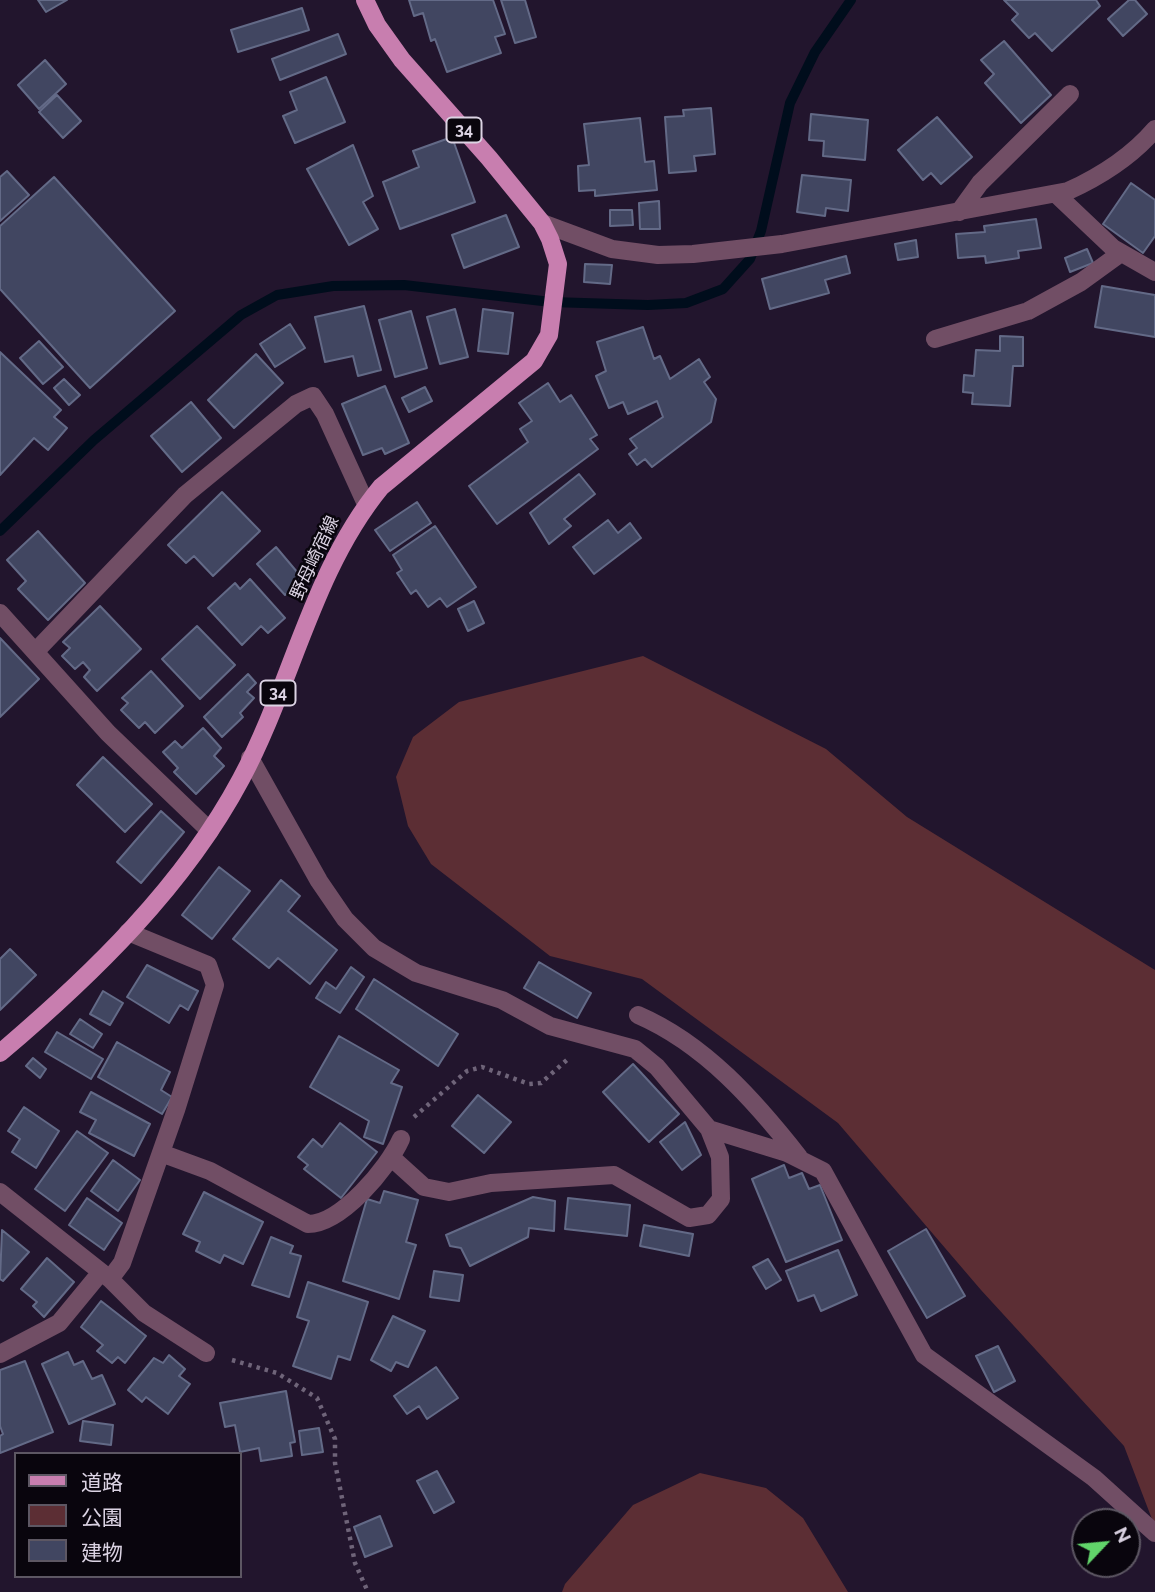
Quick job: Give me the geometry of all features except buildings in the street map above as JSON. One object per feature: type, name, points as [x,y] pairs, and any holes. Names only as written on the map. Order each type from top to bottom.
[{"type":"main road","name":"野母崎宿線","points":[[0,1053],[128,932],[178,874],[210,831],[250,758],[339,549],[366,505],[381,487],[534,361],[549,335],[558,264],[542,223],[402,60],[377,25],[365,0]]},
{"type":"street","points":[[959,212],[980,183],[1070,94]]},
{"type":"street","points":[[542,223],[612,249],[658,255],[782,244],[1056,194],[1099,177],[1129,155],[1155,129]]},
{"type":"street","points":[[1056,194],[1121,253],[1155,272]]},
{"type":"street","points":[[935,339],[1028,311],[1081,282],[1121,253]]},
{"type":"street","points":[[35,652],[185,495],[296,404],[313,396],[325,414],[366,505]]},
{"type":"street","points":[[0,613],[108,733],[210,831]]},
{"type":"street","points":[[250,758],[319,881],[345,919],[374,948],[416,973],[502,1000],[550,1026],[635,1049],[657,1067],[709,1129],[720,1157],[720,1199],[716,1208],[698,1219],[689,1218],[614,1175],[491,1183],[449,1192],[424,1187],[392,1158]]},
{"type":"street","points":[[0,1354],[59,1323],[106,1275],[122,1263],[215,985],[208,965],[128,932]]},
{"type":"street","points":[[638,1016],[670,1029],[751,1097],[801,1159]]},
{"type":"street","points":[[709,1129],[801,1159],[823,1171],[923,1355],[1094,1478],[1155,1534]]},
{"type":"street","points":[[161,1153],[210,1171],[309,1224],[322,1224],[340,1213],[392,1158],[401,1139]]},
{"type":"street","points":[[0,1192],[106,1275],[144,1314],[206,1353]]},
{"type":"path","points":[[401,1139],[410,1122],[467,1071],[482,1067],[529,1084],[541,1083],[590,1036]]},
{"type":"path","points":[[206,1353],[277,1373],[317,1398],[335,1439],[335,1463],[355,1563],[368,1592]]},
{"type":"green space","points":[[643,656],[826,749],[907,817],[1155,970],[1155,1527],[1124,1446],[981,1290],[838,1123],[642,979],[550,956],[431,864],[408,826],[396,777],[413,737],[459,702]]},
{"type":"green space","points":[[700,1473],[766,1488],[803,1518],[848,1592],[562,1592],[565,1584],[633,1505]]},
{"type":"waterway","points":[[0,531],[94,440],[241,315],[277,295],[333,286],[404,285],[551,302],[648,305],[686,303],[723,289],[750,259],[761,231],[790,103],[815,52],[851,0]]}]
